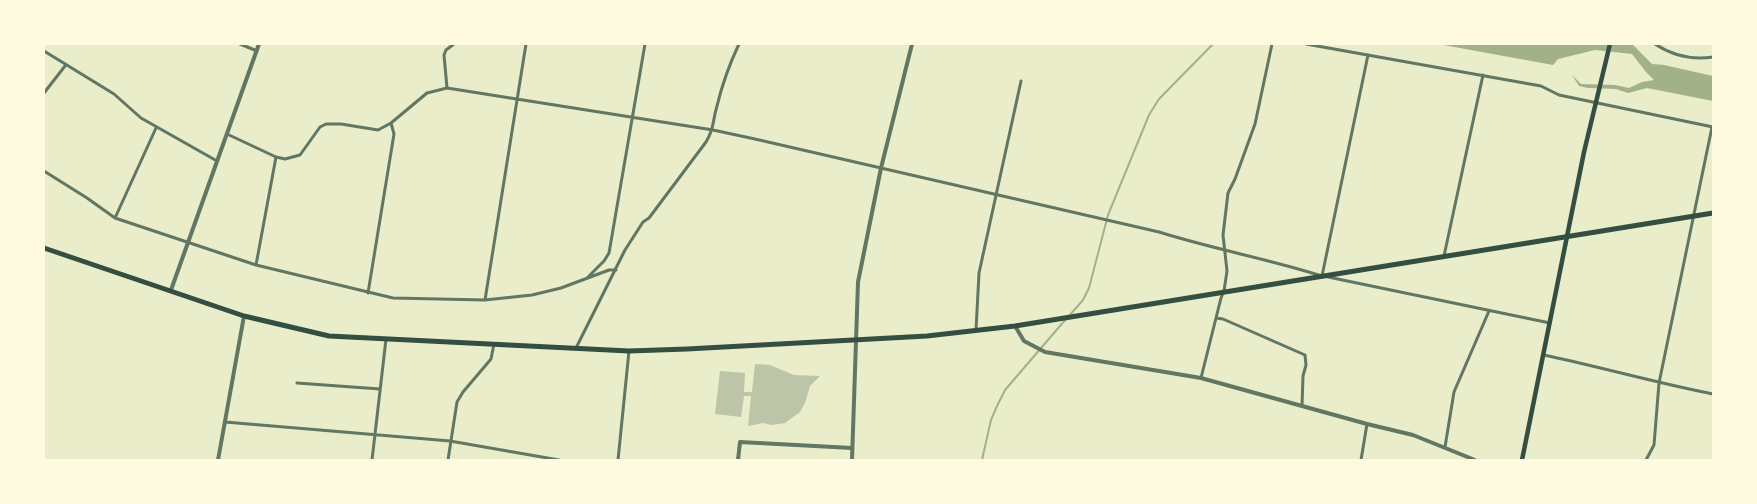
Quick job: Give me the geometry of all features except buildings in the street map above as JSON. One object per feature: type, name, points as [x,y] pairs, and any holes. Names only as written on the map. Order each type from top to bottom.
[{"type":"main road","points":[[1522,460],[1596,102],[1610,44]]},
{"type":"main road","points":[[44,248],[244,316],[329,336],[629,350],[686,349],[927,336],[1015,326],[1713,214]]},
{"type":"street","points":[[240,44],[257,51]]},
{"type":"street","points":[[171,290],[259,44]]},
{"type":"street","points":[[447,88],[444,54],[454,44]]},
{"type":"street","points":[[485,300],[526,44]]},
{"type":"street","points":[[586,279],[610,253],[645,44]]},
{"type":"street","points":[[576,348],[625,250],[643,222],[649,218],[713,130],[721,89],[740,44]]},
{"type":"street","points":[[852,460],[858,282],[881,168],[912,44]]},
{"type":"street","points":[[1201,378],[1224,291],[1227,271],[1223,235],[1228,193],[1255,124],[1272,44]]},
{"type":"street","points":[[1306,44],[1541,86],[1559,95],[1713,127],[1659,383],[1654,445],[1646,460]]},
{"type":"street","points":[[1655,44],[1666,51],[1685,57],[1713,57]]},
{"type":"street","points":[[44,51],[65,66],[114,94],[141,118],[156,128],[217,161]]},
{"type":"street","points":[[1322,276],[1368,55]]},
{"type":"street","points":[[44,93],[65,66]]},
{"type":"street","points":[[1444,256],[1483,75]]},
{"type":"street","points":[[976,330],[979,273],[1021,81]]},
{"type":"street","points":[[227,134],[276,157],[285,158],[300,155],[320,127],[326,124],[341,124],[378,130],[391,123],[427,93],[447,88],[713,130],[1159,232],[1225,251],[1293,266],[1322,276],[1550,323]]},
{"type":"street","points":[[368,293],[394,134],[391,123]]},
{"type":"street","points":[[115,218],[156,128]]},
{"type":"street","points":[[256,265],[276,157]]},
{"type":"street","points":[[44,171],[115,218],[256,265],[393,298],[485,300],[561,288],[609,270],[616,270]]},
{"type":"street","points":[[1446,447],[1454,392],[1489,311]]},
{"type":"street","points":[[218,460],[244,316]]},
{"type":"street","points":[[1216,318],[1305,355],[1306,365],[1303,376],[1302,406]]},
{"type":"street","points":[[1015,326],[1024,341],[1045,352],[1201,378],[1413,435],[1475,460]]},
{"type":"street","points":[[372,460],[386,338]]},
{"type":"street","points":[[448,460],[457,402],[491,359],[494,344]]},
{"type":"street","points":[[618,460],[629,350]]},
{"type":"street","points":[[1544,355],[1713,394]]},
{"type":"street","points":[[297,383],[380,389]]},
{"type":"street","points":[[225,422],[450,440],[559,460]]},
{"type":"street","points":[[1361,460],[1367,424]]},
{"type":"street","points":[[738,460],[740,442],[852,448]]},
{"type":"shaded area","points":[[1438,44],[1632,44],[1652,64],[1713,76],[1713,101],[1647,88],[1628,93],[1616,89],[1588,88],[1579,86],[1572,75],[1581,84],[1615,85],[1629,88],[1642,82],[1654,80],[1632,54],[1595,50],[1558,59],[1553,65]]},
{"type":"waterway","points":[[1069,316],[1083,300],[1089,288],[1108,215],[1149,115],[1159,99],[1213,44]]},
{"type":"waterway","points":[[982,460],[991,420],[1005,390],[1066,319]]}]
